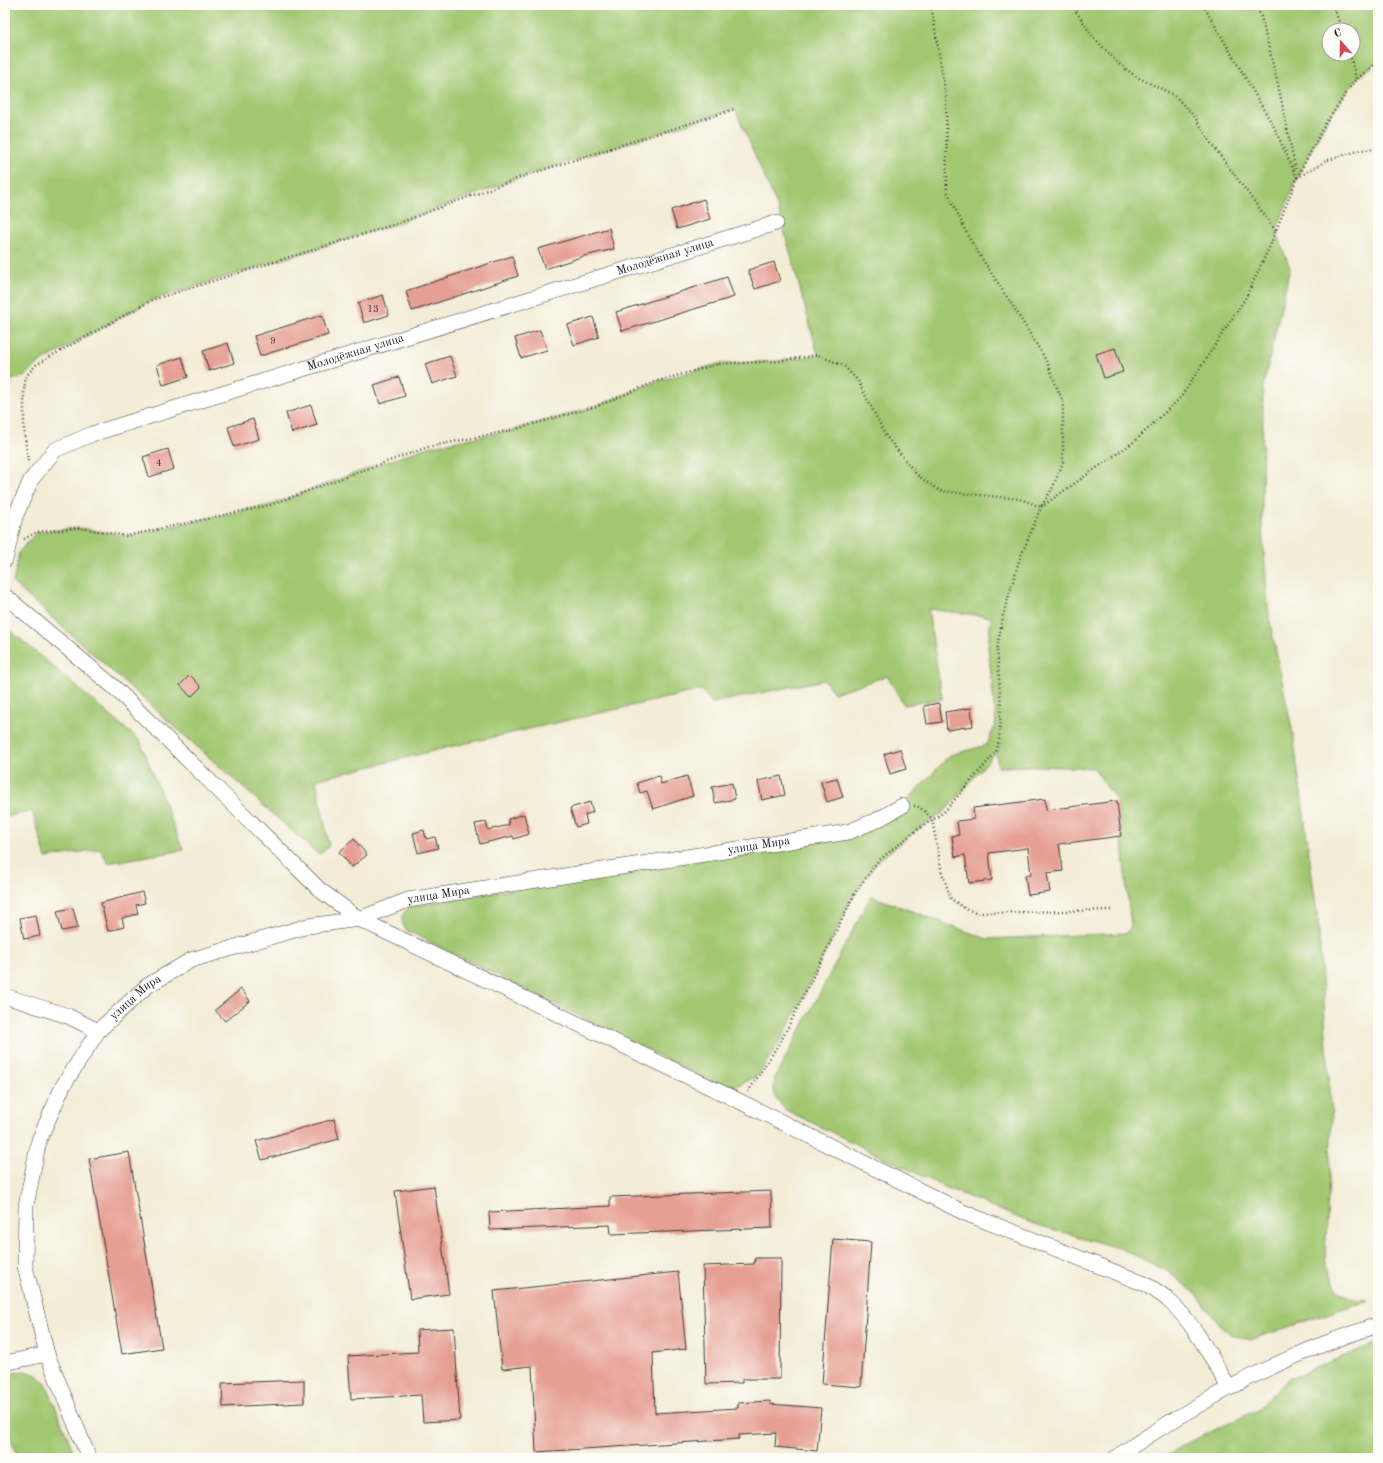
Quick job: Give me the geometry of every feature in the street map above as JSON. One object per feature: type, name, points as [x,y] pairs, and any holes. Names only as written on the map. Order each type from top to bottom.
[{"type":"street","name":"Молодёжная улица","points":[[6,554],[15,517],[31,480],[55,450],[92,434],[776,223]]},
{"type":"street","points":[[5,596],[115,688],[320,890],[359,919],[742,1102],[965,1213],[1145,1284],[1168,1299],[1185,1318],[1207,1350],[1229,1388]]},
{"type":"street","name":"улица Мира","points":[[5,996],[68,1016],[98,1031],[147,986],[191,960],[308,926],[359,919],[408,900],[848,832],[877,820],[902,806]]},
{"type":"street","points":[[89,1458],[47,1354],[25,1266],[26,1206],[39,1140],[63,1086],[98,1031]]},
{"type":"street","points":[[1115,1458],[1153,1432],[1229,1388],[1298,1355],[1378,1325]]},
{"type":"street","points":[[5,1363],[47,1354]]},
{"type":"path","points":[[742,1102],[782,1039],[855,893],[878,861],[944,812],[996,752],[999,739],[1001,707],[997,650],[1003,615],[1019,561],[1041,507],[1052,489],[1063,463],[1063,402],[1046,360],[970,240],[947,191],[946,96],[931,5]]},
{"type":"path","points":[[1072,5],[1093,37],[1120,65],[1137,77],[1174,95],[1194,116],[1211,143],[1276,231]]},
{"type":"path","points":[[1203,5],[1274,127],[1297,178]]},
{"type":"path","points":[[1256,5],[1261,17],[1278,84],[1297,178]]},
{"type":"path","points":[[1333,5],[1339,22]]},
{"type":"path","points":[[1352,62],[1356,79]]},
{"type":"path","points":[[1041,507],[1135,441],[1181,397],[1245,298],[1276,231],[1297,178],[1325,124],[1356,79],[1378,62]]},
{"type":"path","points":[[31,480],[24,429],[24,390],[26,376],[36,366],[53,355],[152,300],[396,224],[527,175],[735,109]]},
{"type":"path","points":[[1297,178],[1328,160],[1361,150],[1378,149]]},
{"type":"path","points":[[6,554],[37,532],[80,528],[127,536],[270,506],[428,447],[512,430],[597,406],[655,382],[718,364],[779,362],[818,355],[844,366],[858,381],[886,436],[917,475],[940,491],[1020,499],[1041,507]]},
{"type":"path","points":[[902,806],[917,806],[926,812],[932,820],[942,873],[951,899],[966,909],[979,913],[1111,910]]},
{"type":"green space","points":[[12,5],[1378,5],[1378,62],[1356,79],[1325,124],[1297,178],[1276,231],[1290,268],[1263,387],[1262,527],[1269,617],[1293,734],[1318,921],[1332,1118],[1325,1259],[1337,1290],[1352,1299],[1369,1300],[1252,1339],[1233,1336],[1220,1325],[1195,1293],[1167,1271],[1122,1249],[1031,1223],[940,1185],[786,1110],[775,1096],[775,1078],[871,896],[987,939],[1127,933],[1131,926],[1117,801],[1094,768],[1036,766],[998,767],[996,752],[944,812],[917,830],[878,861],[855,893],[782,1039],[758,1075],[739,1085],[726,1089],[406,930],[402,922],[402,916],[405,911],[412,906],[847,832],[902,806],[950,755],[987,745],[996,723],[988,646],[991,617],[928,609],[942,699],[904,705],[887,676],[834,693],[824,680],[712,703],[702,690],[445,748],[316,780],[329,846],[319,855],[13,583],[19,552],[37,532],[80,528],[127,536],[270,505],[428,447],[512,430],[597,406],[655,382],[718,364],[779,361],[818,355],[778,208],[735,109],[527,175],[396,224],[152,300],[36,365],[26,376],[5,382],[5,7]]},
{"type":"green space","points":[[5,626],[140,741],[183,850],[108,863],[100,849],[46,858],[32,811],[5,817]]},
{"type":"green space","points":[[1378,1343],[1378,1458],[1163,1458],[1187,1443],[1255,1411],[1288,1379]]},
{"type":"green space","points":[[24,1371],[37,1375],[46,1384],[76,1458],[18,1458],[5,1424],[5,1378],[10,1374]]},
{"type":"building","points":[[704,199],[710,219],[677,229],[671,210]]},
{"type":"building","points":[[609,228],[614,249],[584,256],[545,269],[538,249]]},
{"type":"building","points":[[512,256],[518,276],[412,311],[406,291]]},
{"type":"building","points":[[774,262],[780,281],[755,289],[748,270]]},
{"type":"building","points":[[727,277],[734,297],[622,331],[616,312]]},
{"type":"building","points":[[383,295],[389,315],[364,323],[358,303]]},
{"type":"building","points":[[322,315],[328,335],[260,356],[254,336]]},
{"type":"building","points":[[593,317],[599,337],[574,345],[567,325]]},
{"type":"building","points":[[540,330],[547,350],[521,358],[515,338]]},
{"type":"building","points":[[228,343],[234,363],[209,371],[203,351]]},
{"type":"building","points":[[1115,348],[1123,372],[1104,378],[1096,354]]},
{"type":"building","points":[[450,356],[457,376],[432,384],[425,364]]},
{"type":"building","points":[[182,357],[188,377],[163,385],[157,365]]},
{"type":"building","points":[[399,377],[405,396],[380,404],[374,385]]},
{"type":"building","points":[[311,405],[317,425],[292,433],[286,413]]},
{"type":"building","points":[[253,419],[259,439],[234,447],[228,427]]},
{"type":"building","points":[[168,449],[174,469],[149,477],[143,457]]},
{"type":"building","points":[[190,675],[201,687],[191,697],[180,685]]},
{"type":"building","points":[[939,703],[942,722],[927,724],[924,706]]},
{"type":"building","points":[[971,708],[973,726],[947,730],[945,712]]},
{"type":"building","points":[[900,749],[906,769],[890,774],[884,754]]},
{"type":"building","points":[[659,776],[661,784],[687,776],[693,796],[653,809],[647,791],[640,793],[637,783]]},
{"type":"building","points":[[781,776],[785,795],[762,800],[758,781]]},
{"type":"building","points":[[837,778],[843,797],[827,802],[821,782]]},
{"type":"building","points":[[732,783],[735,799],[715,803],[712,787]]},
{"type":"building","points":[[1045,799],[1046,810],[1117,801],[1121,836],[1059,844],[1063,871],[1047,873],[1050,892],[1028,895],[1025,875],[1031,875],[1028,848],[989,853],[992,880],[969,883],[965,855],[955,857],[952,836],[959,835],[957,821],[974,819],[973,808]]},
{"type":"building","points":[[590,802],[593,812],[585,815],[587,824],[576,827],[570,808]]},
{"type":"building","points":[[524,814],[529,834],[514,839],[513,836],[480,844],[475,824],[486,822],[488,830],[509,825],[508,819]]},
{"type":"building","points":[[424,830],[426,839],[435,837],[438,848],[418,853],[413,833]]},
{"type":"building","points":[[354,839],[367,855],[352,867],[339,852]]},
{"type":"building","points":[[142,892],[145,903],[136,905],[138,914],[122,918],[124,927],[108,931],[101,903]]},
{"type":"building","points":[[73,908],[78,928],[62,931],[57,911]]},
{"type":"building","points":[[36,915],[40,936],[24,939],[20,918]]},
{"type":"building","points":[[241,989],[250,1001],[225,1021],[215,1010]]},
{"type":"building","points":[[334,1119],[339,1139],[262,1160],[256,1141]]},
{"type":"building","points":[[129,1152],[162,1348],[122,1354],[89,1159]]},
{"type":"building","points":[[434,1186],[449,1294],[410,1299],[395,1191]]},
{"type":"building","points":[[771,1191],[772,1228],[611,1234],[610,1225],[490,1230],[489,1212],[610,1206],[610,1197]]},
{"type":"building","points":[[833,1239],[871,1242],[861,1387],[822,1384]]},
{"type":"building","points":[[755,1258],[781,1258],[780,1379],[742,1379],[742,1383],[706,1384],[703,1266],[754,1264]]},
{"type":"building","points":[[678,1272],[686,1349],[653,1353],[655,1413],[738,1408],[738,1403],[770,1401],[770,1404],[821,1408],[817,1451],[775,1447],[776,1433],[739,1435],[739,1439],[536,1452],[532,1366],[502,1369],[494,1291]]},
{"type":"building","points":[[454,1328],[460,1420],[423,1422],[421,1395],[351,1399],[348,1356],[418,1352],[417,1330]]},
{"type":"building","points":[[304,1380],[304,1403],[223,1407],[222,1383]]}]
